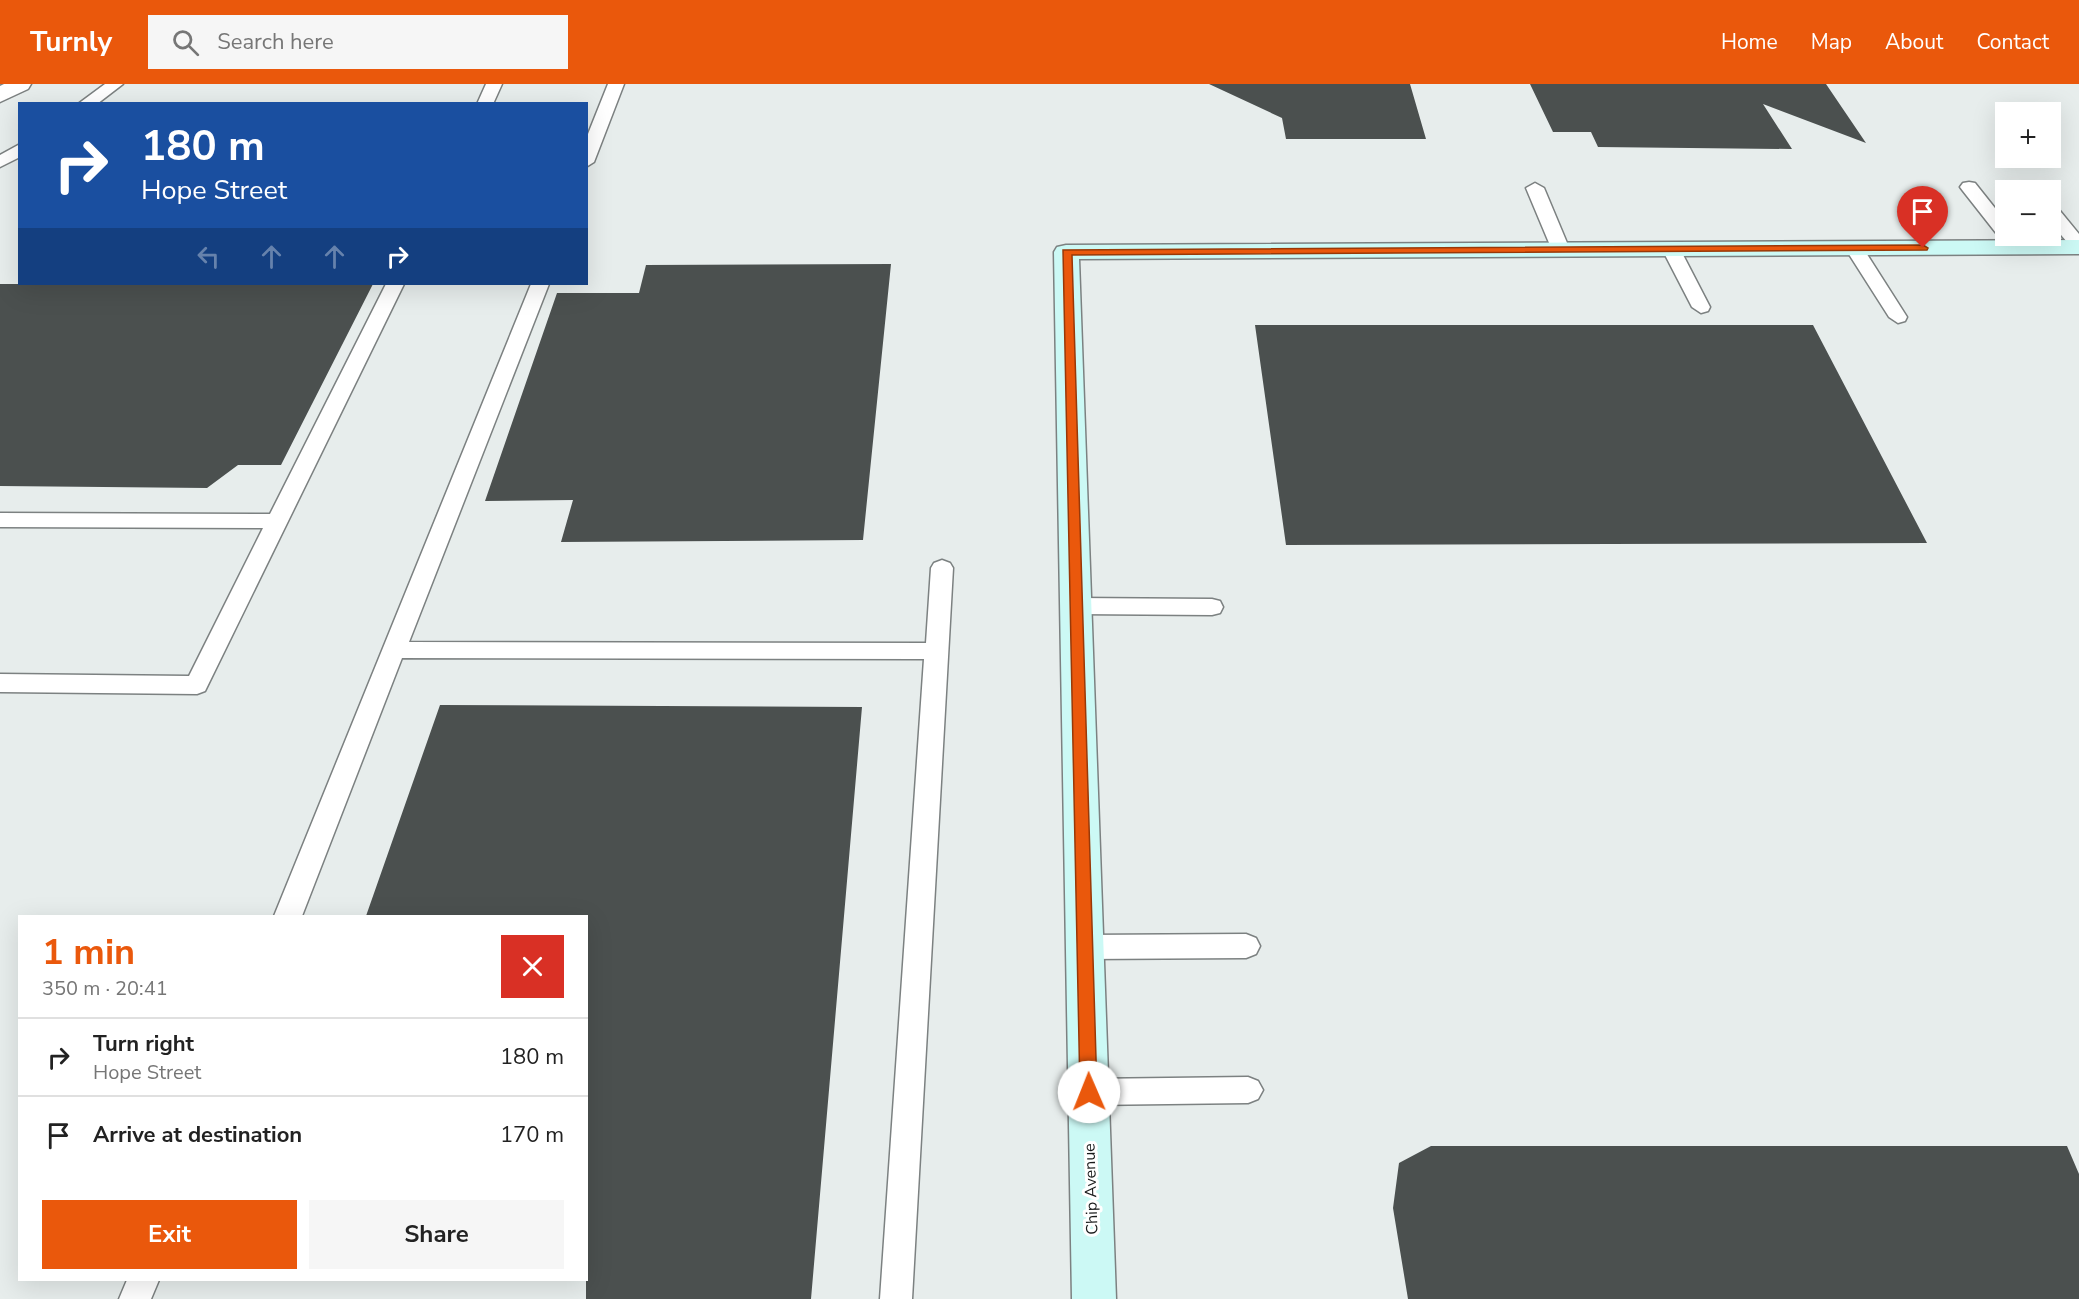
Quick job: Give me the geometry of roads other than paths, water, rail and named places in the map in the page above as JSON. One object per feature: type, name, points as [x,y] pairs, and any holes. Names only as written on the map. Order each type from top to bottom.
[{"type":"street","points":[[0,95],[20,84]]},
{"type":"street","points":[[1561,250],[1854,248],[1995,240]]},
{"type":"street","points":[[2061,244],[2079,246]]},
{"type":"street","name":"Chip Avenue","points":[[1094,1299],[1066,252],[1561,250]]},
{"type":"lane","points":[[89,102],[115,84]]},
{"type":"lane","points":[[486,102],[494,84]]},
{"type":"lane","points":[[588,157],[616,84]]},
{"type":"lane","points":[[0,162],[18,150]]},
{"type":"lane","points":[[1969,187],[1995,221]]},
{"type":"lane","points":[[1535,189],[1561,250]]},
{"type":"lane","points":[[2061,224],[2079,246]]},
{"type":"lane","points":[[1854,248],[1898,316]]},
{"type":"lane","points":[[1671,249],[1701,307]]},
{"type":"lane","points":[[0,683],[197,685],[395,285]]},
{"type":"lane","points":[[288,915],[540,285]]},
{"type":"lane","points":[[0,520],[277,521]]},
{"type":"lane","points":[[896,1299],[942,568]]},
{"type":"lane","points":[[1076,606],[1212,607]]},
{"type":"lane","points":[[394,650],[937,651]]},
{"type":"lane","points":[[1085,947],[1246,946]]},
{"type":"lane","points":[[1089,1092],[1248,1090]]},
{"type":"lane","points":[[135,1299],[143,1281]]}]
